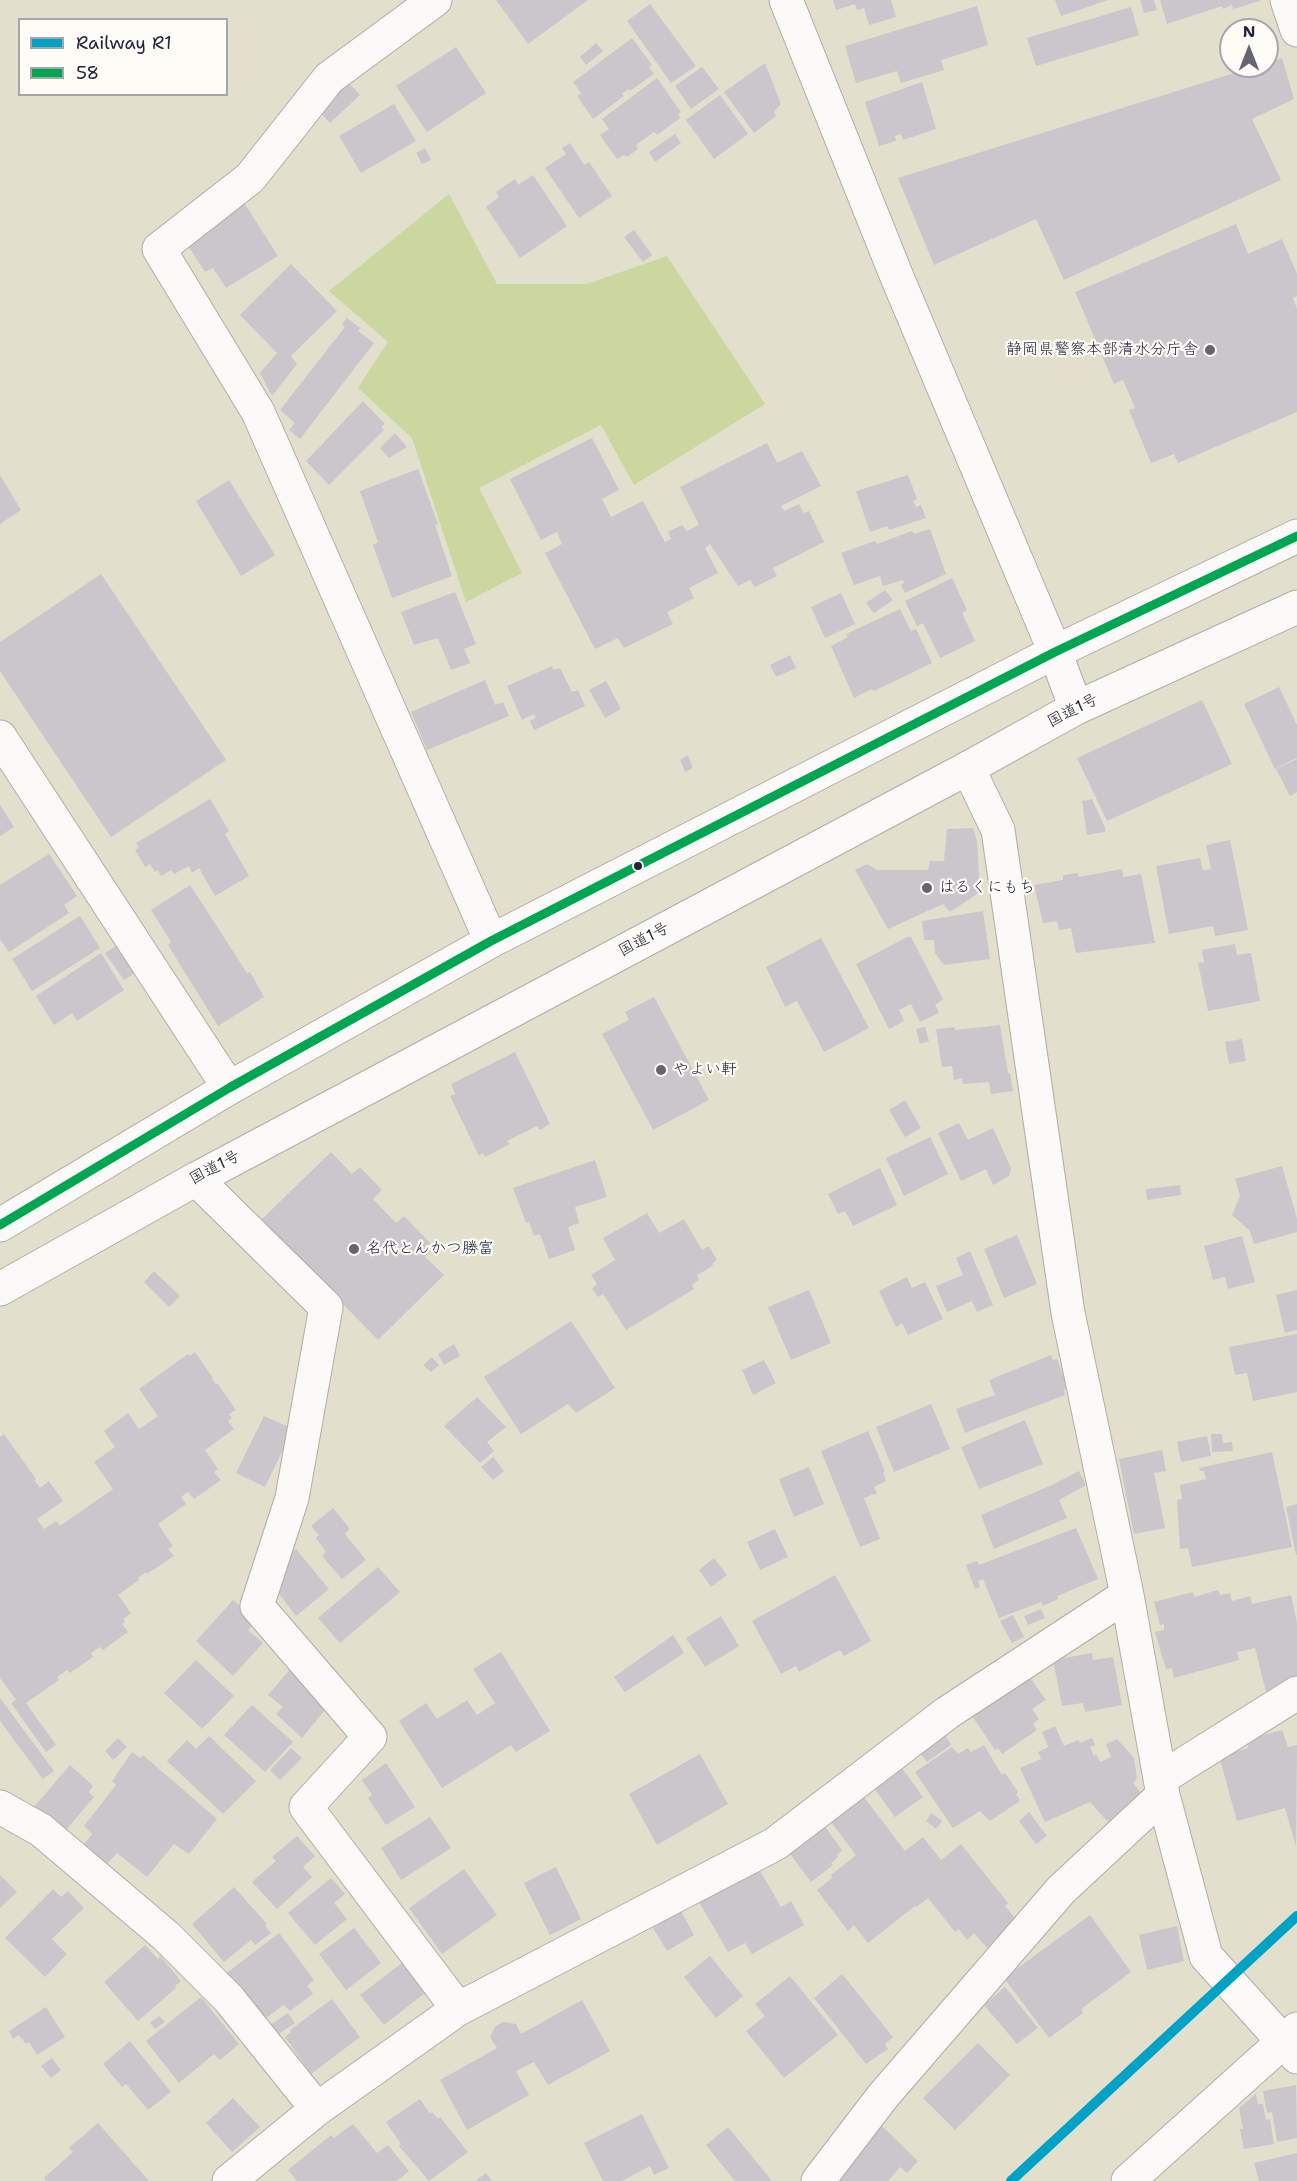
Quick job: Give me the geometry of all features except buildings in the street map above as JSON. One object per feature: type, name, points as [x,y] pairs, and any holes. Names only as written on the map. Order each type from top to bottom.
[{"type":"main road","points":[[435,0],[329,78],[250,178],[159,249],[258,412],[491,941]]},
{"type":"main road","points":[[786,0],[897,277],[1055,652],[1076,708]]},
{"type":"main road","points":[[1287,0],[1297,30]]},
{"type":"main road","points":[[0,1225],[229,1088],[491,941],[1055,652],[1297,536]]},
{"type":"main road","name":"国道1号","points":[[0,1289],[196,1179],[968,768],[1076,708],[1297,607]]},
{"type":"main road","points":[[0,737],[229,1088]]},
{"type":"main road","points":[[968,768],[998,830],[1068,1313],[1127,1595],[1162,1787],[1206,1956],[1293,2042],[1128,2181]]},
{"type":"main road","points":[[196,1179],[326,1308],[292,1498],[257,1606],[370,1737],[306,1807],[458,2009]]},
{"type":"main road","points":[[229,2181],[317,2109],[458,2009],[775,1844],[947,1713],[1127,1595]]},
{"type":"main road","points":[[818,2181],[883,2096],[1061,1890],[1162,1787],[1297,1693]]},
{"type":"main road","points":[[0,1807],[41,1830],[166,1936],[229,1999],[317,2109]]},
{"type":"green space","points":[[449,194],[497,284],[587,284],[667,256],[765,404],[634,485],[601,425],[479,488],[522,573],[466,602],[412,438],[358,388],[388,342],[329,291]]},
{"type":"rail line","name":"R1","points":[[1011,2181],[1297,1916]]},
{"type":"transit line","name":"58","points":[[0,1225],[229,1088],[491,941],[1055,652],[1297,536]]},
{"type":"place","name":"静岡県警察本部清水分庁舎","points":[[1210,350]]},
{"type":"place","name":"はるくにもち","points":[[927,888]]},
{"type":"place","name":"やよい軒","points":[[661,1070]]},
{"type":"place","name":"名代とんかつ勝富","points":[[354,1249]]}]
